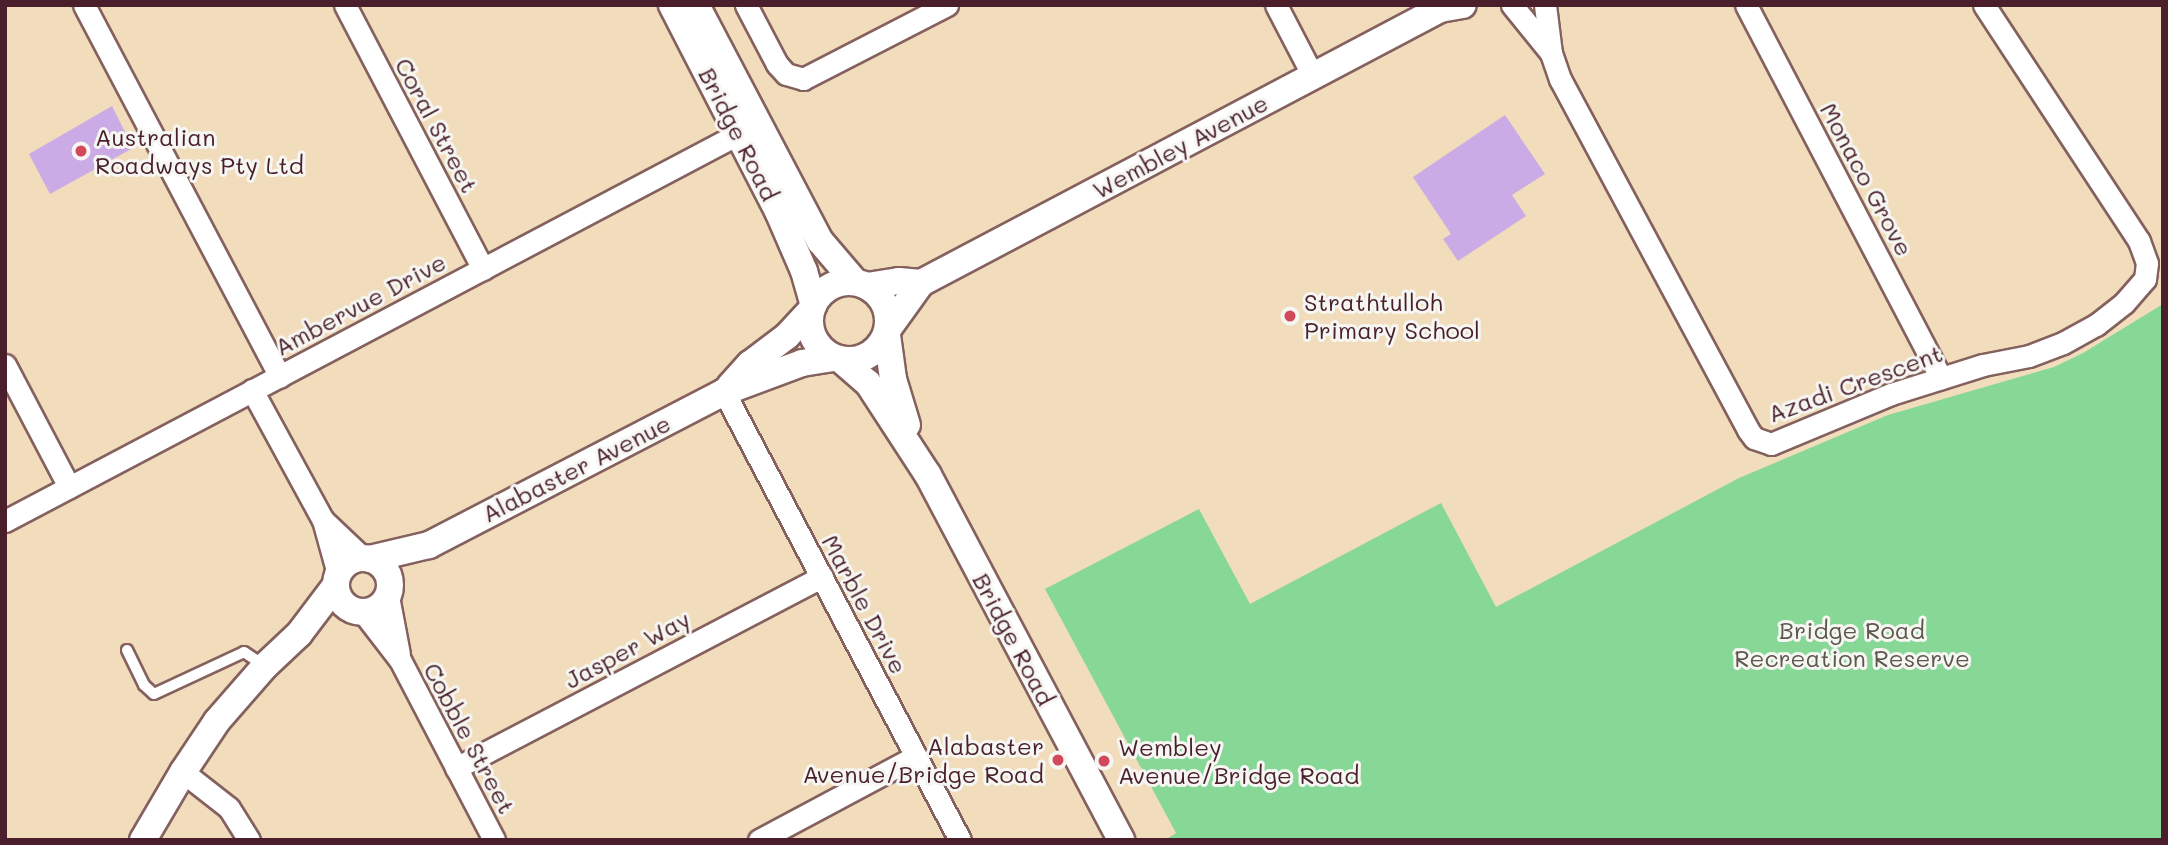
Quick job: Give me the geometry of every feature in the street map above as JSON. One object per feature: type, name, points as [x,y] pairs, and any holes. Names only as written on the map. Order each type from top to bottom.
[{"type":"street","points":[[84,5],[280,376]]},
{"type":"street","name":"Coral Street","points":[[345,5],[483,269]]},
{"type":"street","name":"Bridge Road","points":[[671,5],[740,133],[790,237],[813,307]]},
{"type":"street","name":"Bridge Road","points":[[695,5],[820,241],[861,284]]},
{"type":"street","points":[[746,5],[777,64],[786,74],[803,79],[947,5]]},
{"type":"street","points":[[1276,5],[1313,76]]},
{"type":"street","name":"Azadi Crescent","points":[[1512,5],[1551,53]]},
{"type":"street","name":"Azadi Crescent","points":[[1545,5],[1551,53],[1560,79],[1754,438],[1771,444],[1868,402],[1941,377],[2029,356],[2063,343],[2096,325],[2124,303],[2151,274],[2146,253],[2139,241],[1984,5]]},
{"type":"street","name":"Monaco Grove","points":[[1746,5],[1941,377]]},
{"type":"street","name":"Wembley Avenue","points":[[888,332],[921,283],[1449,7]]},
{"type":"street","name":"Ambervue Drive","points":[[5,521],[740,133]]},
{"type":"street","name":"Wembley Avenue","points":[[861,284],[899,281],[921,283]]},
{"type":"street","points":[[835,284],[861,284],[885,304],[888,332],[873,353],[851,361],[837,358],[817,343],[810,321],[813,307],[819,296],[835,284]]},
{"type":"street","name":"Alabaster Avenue","points":[[724,392],[750,364],[788,336],[813,307]]},
{"type":"street","name":"Bridge Road","points":[[888,332],[901,410],[928,475]]},
{"type":"street","name":"Bridge Road","points":[[837,358],[868,383],[928,475],[1121,840]]},
{"type":"street","name":"Alabaster Avenue","points":[[366,558],[429,545],[724,392],[802,363],[837,358]]},
{"type":"street","points":[[5,365],[69,487]]},
{"type":"street","points":[[252,390],[323,520],[343,603],[358,611]]},
{"type":"street","name":"Marble Drive","points":[[724,392],[960,840]]},
{"type":"street","points":[[299,634],[358,611],[377,607],[388,592],[383,567],[366,558],[323,520]]},
{"type":"street","name":"Alabaster Avenue","points":[[388,592],[429,545]]},
{"type":"street","points":[[143,840],[183,772],[218,721],[265,666],[299,634],[348,562],[366,558]]},
{"type":"street","name":"Jasper Way","points":[[456,768],[822,577]]},
{"type":"street","name":"Cobble Street","points":[[388,592],[400,660]]},
{"type":"street","name":"Cobble Street","points":[[358,611],[400,660],[494,840]]},
{"type":"street","points":[[759,840],[916,756]]},
{"type":"street","points":[[183,772],[229,808],[250,840]]},
{"type":"lane","points":[[127,650],[144,685],[154,694],[244,653],[265,666]]},
{"type":"green space","name":"Bridge Road Recreation Reserve","points":[[2163,304],[2163,840],[1165,840],[1176,833],[1045,589],[1199,509],[1250,604],[1441,503],[1496,607],[1739,478],[1888,415],[2054,367],[2083,353]]},
{"type":"building","name":"Australian Roadways Pty Ltd","points":[[112,106],[133,148],[50,194],[29,154]]},
{"type":"building","points":[[1505,115],[1545,174],[1512,195],[1526,216],[1458,261],[1443,239],[1451,234],[1413,177]]},
{"type":"place","name":"Australian Roadways Pty Ltd","points":[[81,151]]},
{"type":"place","name":"Strathtulloh Primary School","points":[[1290,316]]},
{"type":"place","name":"Alabaster Avenue/Bridge Road","points":[[1058,760]]},
{"type":"place","name":"Wembley Avenue/Bridge Road","points":[[1104,761]]}]
